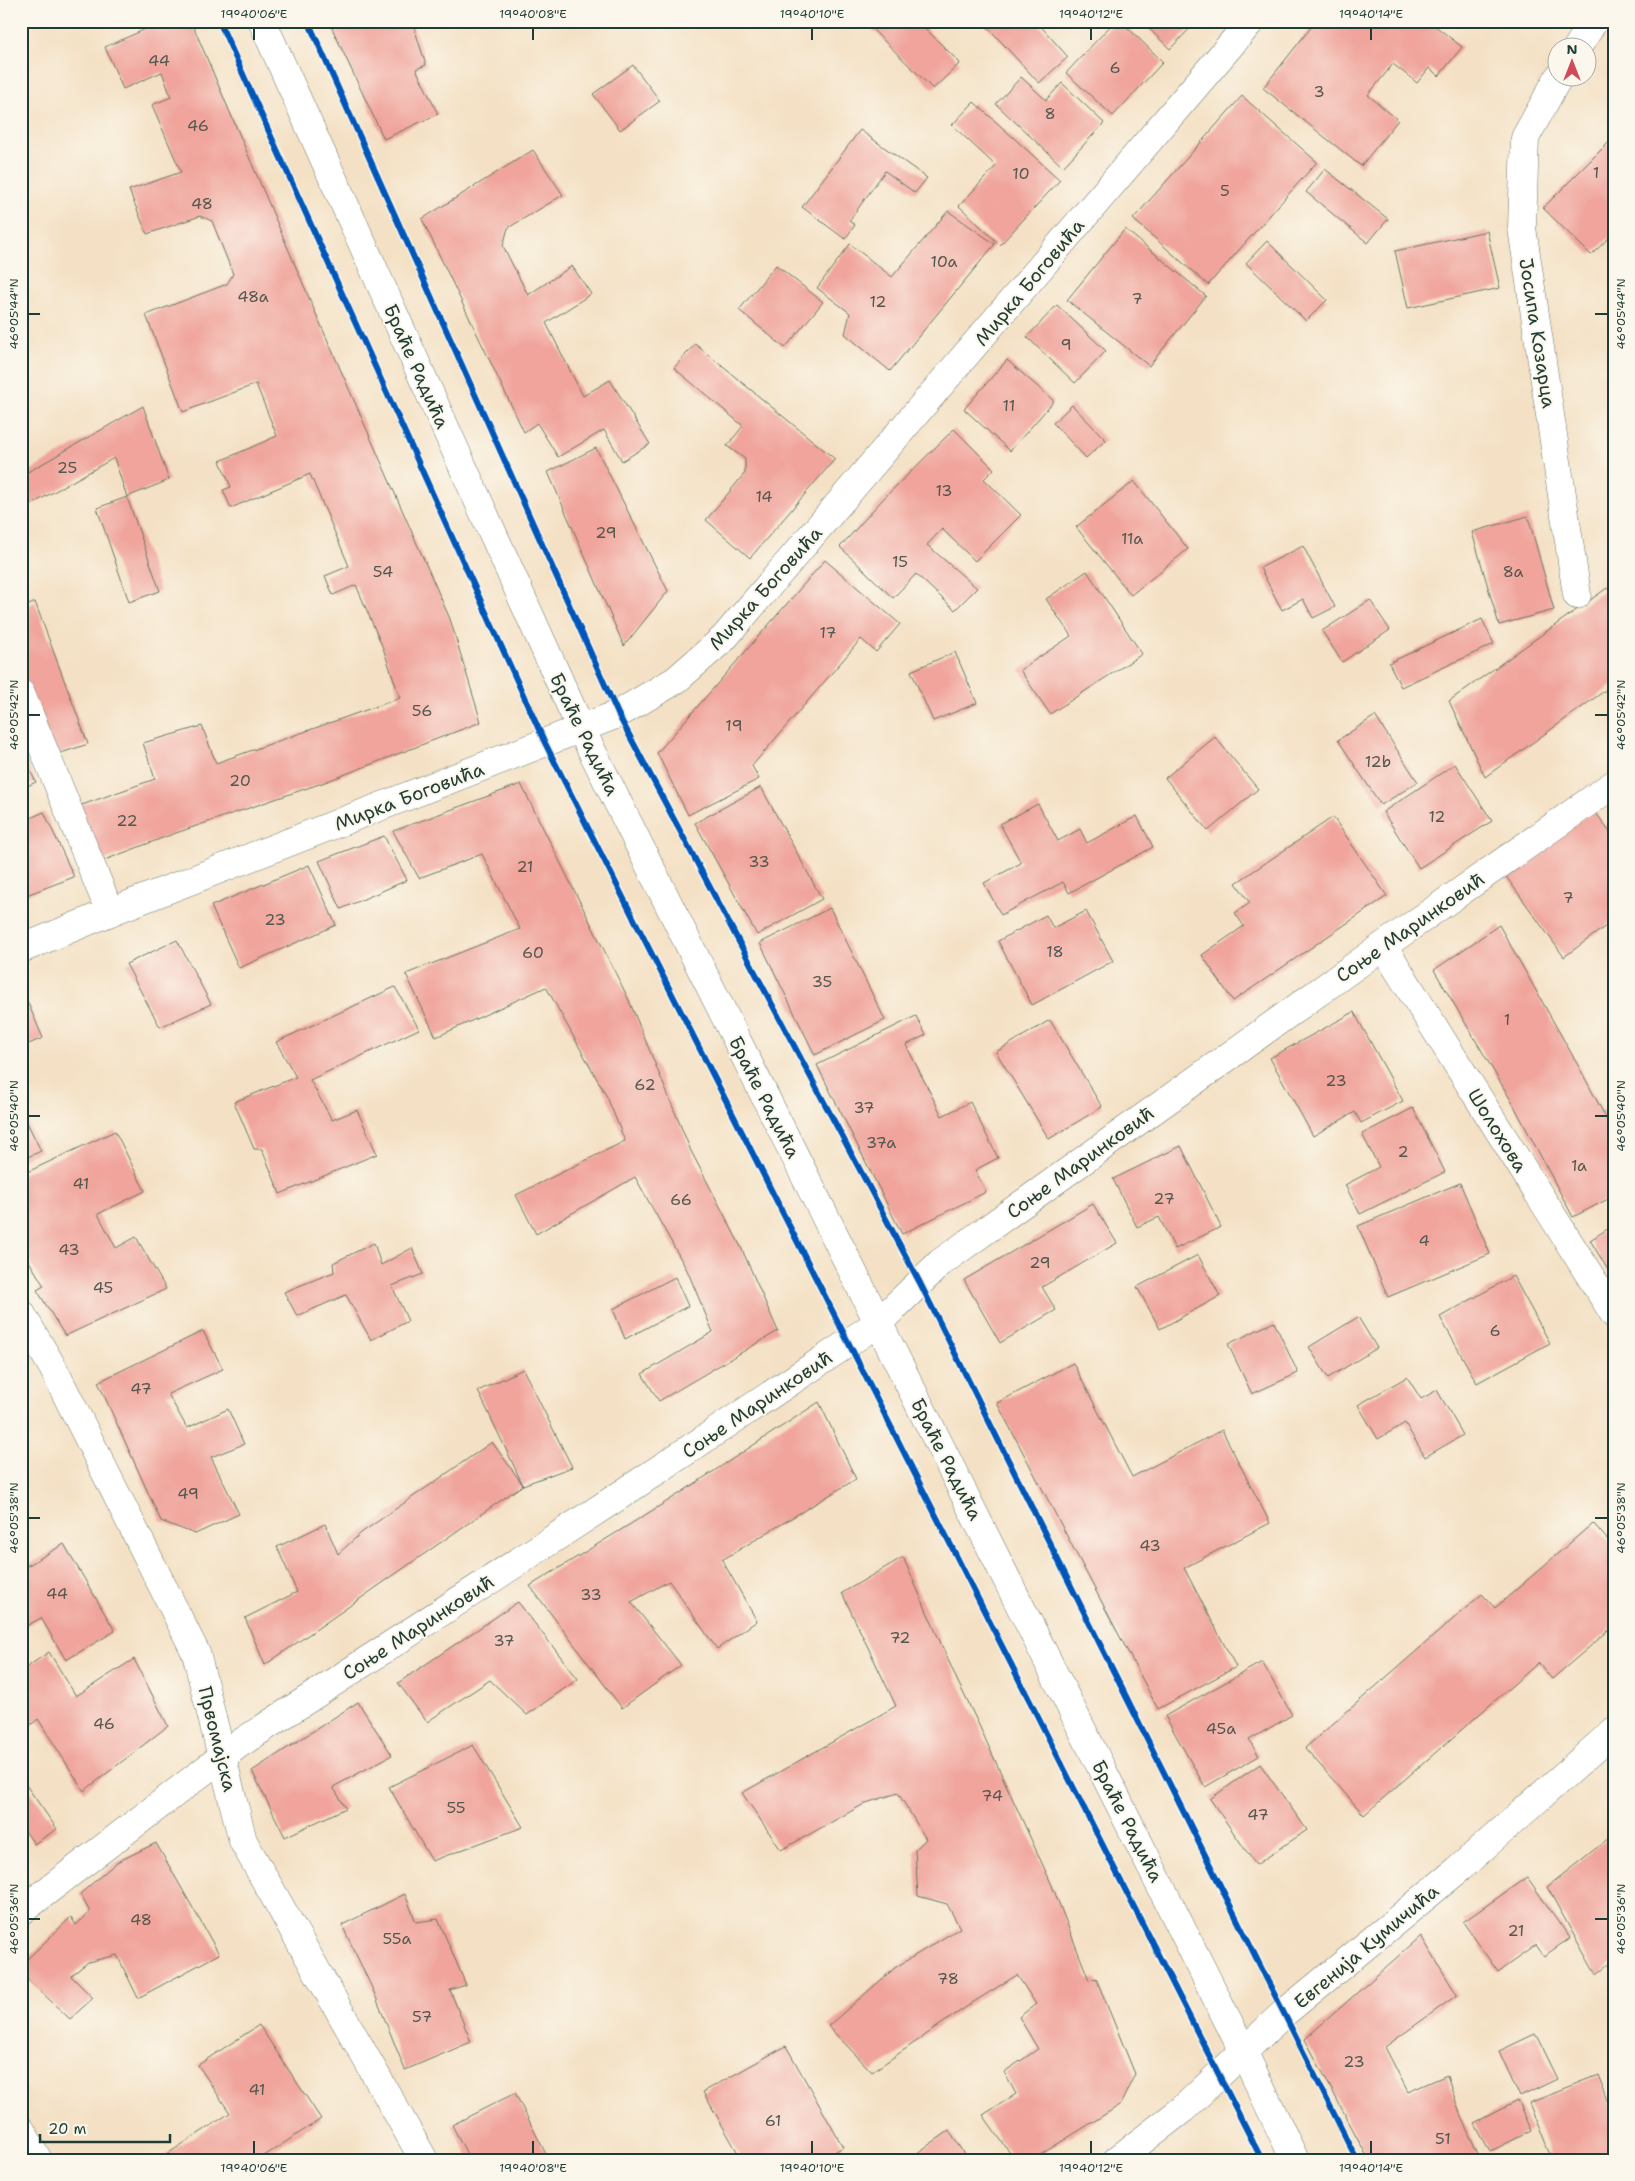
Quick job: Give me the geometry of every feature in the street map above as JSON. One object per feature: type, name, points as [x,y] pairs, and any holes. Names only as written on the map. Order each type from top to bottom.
[{"type":"street","name":"Браће Радића","points":[[262,21],[581,730],[1243,2051],[1295,2160]]},
{"type":"street","name":"Мирка Боговића","points":[[21,949],[110,912],[581,730],[618,714],[676,680],[724,638],[1251,21]]},
{"type":"street","points":[[1583,38],[1594,21]]},
{"type":"street","name":"Јосипа Козарца","points":[[1552,88],[1525,138],[1522,228],[1577,595]]},
{"type":"street","points":[[21,694],[110,912]]},
{"type":"street","name":"Соње Маринковић","points":[[25,1900],[222,1756],[878,1323],[940,1263],[1383,946],[1614,784]]},
{"type":"street","name":"Шолохова","points":[[1383,946],[1614,1314]]},
{"type":"street","name":"Првомајска","points":[[21,1313],[53,1368],[196,1653],[243,1841],[424,2160]]},
{"type":"street","name":"Евгенија Кумичића","points":[[1117,2160],[1183,2109],[1284,2014],[1460,1868],[1614,1731]]},
{"type":"street","points":[[21,2130],[38,2160]]},
{"type":"building","points":[[164,21],[191,21],[313,307],[450,619],[481,722],[325,782],[173,834],[102,861],[79,806],[155,779],[143,743],[202,726],[216,763],[400,698],[383,648],[356,585],[333,595],[325,576],[349,566],[310,474],[231,508],[223,490],[231,487],[220,461],[277,436],[256,384],[183,412],[146,315],[227,284],[233,274],[212,221],[200,216],[147,234],[129,190],[181,172],[152,105],[171,97],[162,72],[123,89],[105,47]]},
{"type":"building","points":[[342,21],[412,21],[426,65],[416,69],[438,114],[384,139],[331,26]]},
{"type":"building","points":[[864,21],[918,21],[960,63],[933,89]]},
{"type":"building","points":[[982,21],[1036,21],[1068,57],[1039,83]]},
{"type":"building","points":[[1115,21],[1121,21],[1163,62],[1113,116],[1066,73]]},
{"type":"building","points":[[1141,21],[1197,21],[1170,49]]},
{"type":"building","points":[[1316,21],[1429,21],[1462,47],[1439,76],[1429,68],[1417,83],[1393,64],[1368,95],[1398,120],[1361,166],[1263,88]]},
{"type":"building","points":[[633,65],[660,101],[620,130],[593,94]]},
{"type":"building","points":[[1021,77],[1046,100],[1062,83],[1104,123],[1063,167],[996,104]]},
{"type":"building","points":[[1242,96],[1317,162],[1208,285],[1133,219]]},
{"type":"building","points":[[974,102],[1060,180],[1000,245],[959,206],[996,166],[952,125]]},
{"type":"building","points":[[860,130],[927,178],[915,193],[885,171],[849,221],[855,225],[845,239],[802,207]]},
{"type":"building","points":[[1614,137],[1614,233],[1591,255],[1543,208]]},
{"type":"building","points":[[533,150],[563,195],[508,228],[503,246],[528,295],[572,266],[591,294],[546,323],[583,396],[610,380],[650,444],[622,461],[604,430],[558,457],[537,423],[524,432],[422,219]]},
{"type":"building","points":[[1325,169],[1388,219],[1368,243],[1306,192]]},
{"type":"building","points":[[948,211],[995,244],[890,371],[845,334],[850,313],[817,288],[850,244],[892,277]]},
{"type":"building","points":[[1125,229],[1206,296],[1149,366],[1067,300]]},
{"type":"building","points":[[1487,231],[1500,288],[1408,308],[1395,251]]},
{"type":"building","points":[[1267,241],[1327,300],[1306,321],[1246,263]]},
{"type":"building","points":[[776,265],[823,302],[785,348],[739,310]]},
{"type":"building","points":[[1057,305],[1106,351],[1075,383],[1027,337]]},
{"type":"building","points":[[695,344],[835,459],[750,558],[706,520],[745,473],[745,459],[727,446],[743,426],[674,368]]},
{"type":"building","points":[[1007,360],[1054,401],[1010,451],[964,409]]},
{"type":"building","points":[[1072,405],[1106,440],[1086,458],[1053,423]]},
{"type":"building","points":[[143,406],[169,480],[127,497],[114,458],[25,508],[21,503],[21,476]]},
{"type":"building","points":[[954,429],[994,469],[984,479],[1021,515],[975,561],[942,529],[927,545],[977,588],[955,610],[916,574],[893,598],[840,547],[882,500]]},
{"type":"building","points":[[596,448],[668,591],[624,646],[548,472]]},
{"type":"building","points":[[1134,481],[1188,549],[1131,595],[1076,527]]},
{"type":"building","points":[[127,497],[160,591],[129,602],[97,508]]},
{"type":"building","points":[[1528,516],[1554,610],[1499,625],[1472,532]]},
{"type":"building","points":[[1303,546],[1335,607],[1313,618],[1303,599],[1282,610],[1260,568]]},
{"type":"building","points":[[825,560],[900,624],[876,652],[861,639],[752,766],[759,779],[688,815],[657,753]]},
{"type":"building","points":[[1087,571],[1142,654],[1050,714],[1020,670],[1071,636],[1046,599]]},
{"type":"building","points":[[1607,588],[1614,597],[1614,684],[1485,777],[1449,701]]},
{"type":"building","points":[[1370,600],[1390,630],[1342,662],[1322,631]]},
{"type":"building","points":[[35,602],[88,744],[55,755],[21,669],[21,609]]},
{"type":"building","points":[[1482,619],[1494,644],[1401,687],[1389,663]]},
{"type":"building","points":[[955,652],[977,703],[933,721],[911,671]]},
{"type":"building","points":[[1375,716],[1418,782],[1381,805],[1338,740]]},
{"type":"building","points":[[1215,737],[1258,789],[1208,831],[1165,778]]},
{"type":"building","points":[[21,753],[36,782],[21,789]]},
{"type":"building","points":[[1455,764],[1492,821],[1419,868],[1383,812]]},
{"type":"building","points":[[521,784],[628,998],[691,1151],[740,1245],[778,1331],[659,1401],[642,1374],[713,1332],[687,1270],[635,1177],[536,1234],[516,1195],[625,1141],[607,1097],[546,987],[436,1037],[406,974],[520,929],[482,854],[419,878],[393,831]]},
{"type":"building","points":[[761,787],[822,899],[757,935],[695,823]]},
{"type":"building","points":[[1038,804],[1058,841],[1080,829],[1087,843],[1137,816],[1153,847],[1069,893],[1063,882],[1001,915],[984,883],[1021,863],[1000,824]]},
{"type":"building","points":[[1594,810],[1614,838],[1614,920],[1564,957],[1505,875]]},
{"type":"building","points":[[44,812],[74,877],[21,897],[21,822]]},
{"type":"building","points":[[1333,817],[1387,896],[1233,1001],[1202,955],[1244,926],[1235,913],[1250,903],[1236,883]]},
{"type":"building","points":[[384,836],[407,880],[341,909],[319,861]]},
{"type":"building","points":[[309,865],[336,925],[239,968],[211,906]]},
{"type":"building","points":[[830,908],[885,1020],[815,1055],[760,943]]},
{"type":"building","points":[[1086,911],[1113,961],[1032,1005],[998,941],[1046,915],[1053,928]]},
{"type":"building","points":[[1499,925],[1614,1133],[1614,1196],[1573,1217],[1512,1102],[1434,970]]},
{"type":"building","points":[[177,940],[211,1004],[160,1027],[126,964]]},
{"type":"building","points":[[21,987],[43,1038],[21,1047]]},
{"type":"building","points":[[395,987],[419,1029],[310,1080],[332,1120],[357,1110],[377,1154],[280,1194],[262,1149],[254,1149],[234,1102],[296,1077],[276,1042]]},
{"type":"building","points":[[1354,1012],[1403,1101],[1361,1123],[1355,1112],[1313,1136],[1270,1058]]},
{"type":"building","points":[[916,1016],[926,1035],[906,1045],[942,1116],[970,1102],[998,1158],[975,1170],[986,1192],[902,1234],[817,1065]]},
{"type":"building","points":[[1050,1020],[1102,1107],[1049,1139],[996,1052]]},
{"type":"building","points":[[1413,1108],[1445,1172],[1360,1214],[1345,1185],[1379,1167],[1362,1134]]},
{"type":"building","points":[[21,1110],[41,1151],[21,1160]]},
{"type":"building","points":[[115,1131],[145,1191],[98,1214],[116,1248],[136,1237],[166,1289],[65,1336],[37,1290],[44,1286],[21,1248],[21,1175]]},
{"type":"building","points":[[1181,1146],[1221,1227],[1175,1249],[1159,1217],[1137,1227],[1113,1179]]},
{"type":"building","points":[[1460,1183],[1490,1254],[1388,1297],[1358,1226]]},
{"type":"building","points":[[1093,1204],[1117,1243],[1042,1287],[1056,1310],[1000,1343],[964,1280]]},
{"type":"building","points":[[1614,1225],[1614,1280],[1590,1240]]},
{"type":"building","points":[[374,1243],[381,1265],[412,1248],[423,1274],[392,1286],[408,1321],[371,1340],[346,1295],[297,1316],[284,1292],[334,1272],[333,1263]]},
{"type":"building","points":[[1198,1255],[1220,1296],[1160,1329],[1137,1287]]},
{"type":"building","points":[[1513,1276],[1550,1343],[1477,1383],[1440,1317]]},
{"type":"building","points":[[675,1277],[688,1306],[625,1339],[613,1309]]},
{"type":"building","points":[[1358,1317],[1377,1348],[1328,1378],[1309,1347]]},
{"type":"building","points":[[1274,1322],[1298,1373],[1252,1394],[1228,1344]]},
{"type":"building","points":[[203,1331],[223,1369],[168,1394],[187,1428],[228,1409],[244,1444],[211,1457],[239,1514],[195,1534],[161,1521],[98,1382]]},
{"type":"building","points":[[1073,1363],[1132,1477],[1222,1430],[1270,1523],[1184,1568],[1236,1667],[1158,1709],[997,1403]]},
{"type":"building","points":[[523,1369],[572,1467],[523,1485],[478,1391]]},
{"type":"building","points":[[1407,1377],[1421,1399],[1437,1390],[1463,1435],[1425,1457],[1405,1423],[1378,1439],[1358,1405]]},
{"type":"building","points":[[819,1402],[856,1479],[722,1560],[757,1621],[717,1649],[669,1581],[631,1602],[681,1665],[622,1708],[530,1586],[679,1494]]},
{"type":"building","points":[[492,1442],[523,1485],[265,1665],[245,1618],[297,1592],[277,1547],[325,1524],[338,1554],[361,1533]]},
{"type":"building","points":[[1593,1523],[1614,1547],[1614,1626],[1552,1679],[1538,1663],[1364,1815],[1305,1748],[1482,1594],[1495,1608]]},
{"type":"building","points":[[64,1544],[115,1631],[66,1660],[41,1618],[26,1626],[21,1617],[21,1555],[27,1566]]},
{"type":"building","points":[[903,1557],[957,1680],[1051,1883],[1089,1980],[1096,1978],[1135,2074],[1120,2105],[1032,2160],[1015,2160],[983,2115],[1016,2094],[1004,2072],[1038,2049],[1019,2017],[1036,2004],[1017,1975],[972,2003],[872,2072],[828,2026],[896,1967],[960,1928],[947,1904],[918,1896],[915,1850],[926,1839],[898,1793],[866,1803],[781,1850],[742,1793],[896,1706],[842,1593]]},
{"type":"building","points":[[518,1602],[578,1679],[527,1715],[490,1680],[427,1722],[398,1683]]},
{"type":"building","points":[[49,1652],[76,1696],[134,1659],[168,1726],[84,1791],[38,1719],[21,1733],[21,1671]]},
{"type":"building","points":[[1262,1662],[1292,1715],[1249,1740],[1259,1756],[1205,1787],[1165,1716]]},
{"type":"building","points":[[358,1702],[392,1755],[333,1787],[346,1808],[285,1837],[252,1771]]},
{"type":"building","points":[[473,1745],[523,1827],[432,1861],[389,1787]]},
{"type":"building","points":[[1260,1764],[1307,1830],[1256,1865],[1210,1799]]},
{"type":"building","points":[[21,1778],[57,1829],[34,1844],[21,1825]]},
{"type":"building","points":[[1614,1834],[1614,1960],[1596,1975],[1547,1887]]},
{"type":"building","points":[[156,1843],[219,1954],[138,1998],[117,1955],[88,1962],[71,1976],[93,1998],[70,2019],[21,1973],[21,1965],[71,1917],[76,1925],[90,1912],[80,1894],[117,1862]]},
{"type":"building","points":[[1527,1877],[1570,1938],[1544,1956],[1536,1945],[1498,1972],[1463,1922]]},
{"type":"building","points":[[405,1894],[416,1922],[438,1919],[466,1985],[450,1990],[471,2042],[405,2070],[373,1990],[342,1925]]},
{"type":"building","points":[[1421,1936],[1457,1995],[1385,2047],[1408,2092],[1447,2075],[1461,2117],[1481,2160],[1369,2160],[1305,2039]]},
{"type":"building","points":[[259,2025],[321,2119],[258,2160],[158,2160],[230,2113],[198,2065]]},
{"type":"building","points":[[1535,2034],[1557,2079],[1520,2097],[1499,2051]]},
{"type":"building","points":[[786,2046],[843,2147],[821,2160],[742,2160],[703,2092]]},
{"type":"building","points":[[1598,2076],[1614,2116],[1614,2160],[1552,2160],[1529,2103]]},
{"type":"building","points":[[515,2093],[549,2160],[470,2160],[452,2125]]},
{"type":"building","points":[[1517,2101],[1531,2131],[1489,2152],[1474,2123]]},
{"type":"building","points":[[949,2131],[968,2160],[907,2160]]},
{"type":"cycle path","points":[[219,21],[545,743],[1262,2160]]},
{"type":"cycle path","points":[[308,21],[618,714],[920,1283],[1357,2160]]}]
